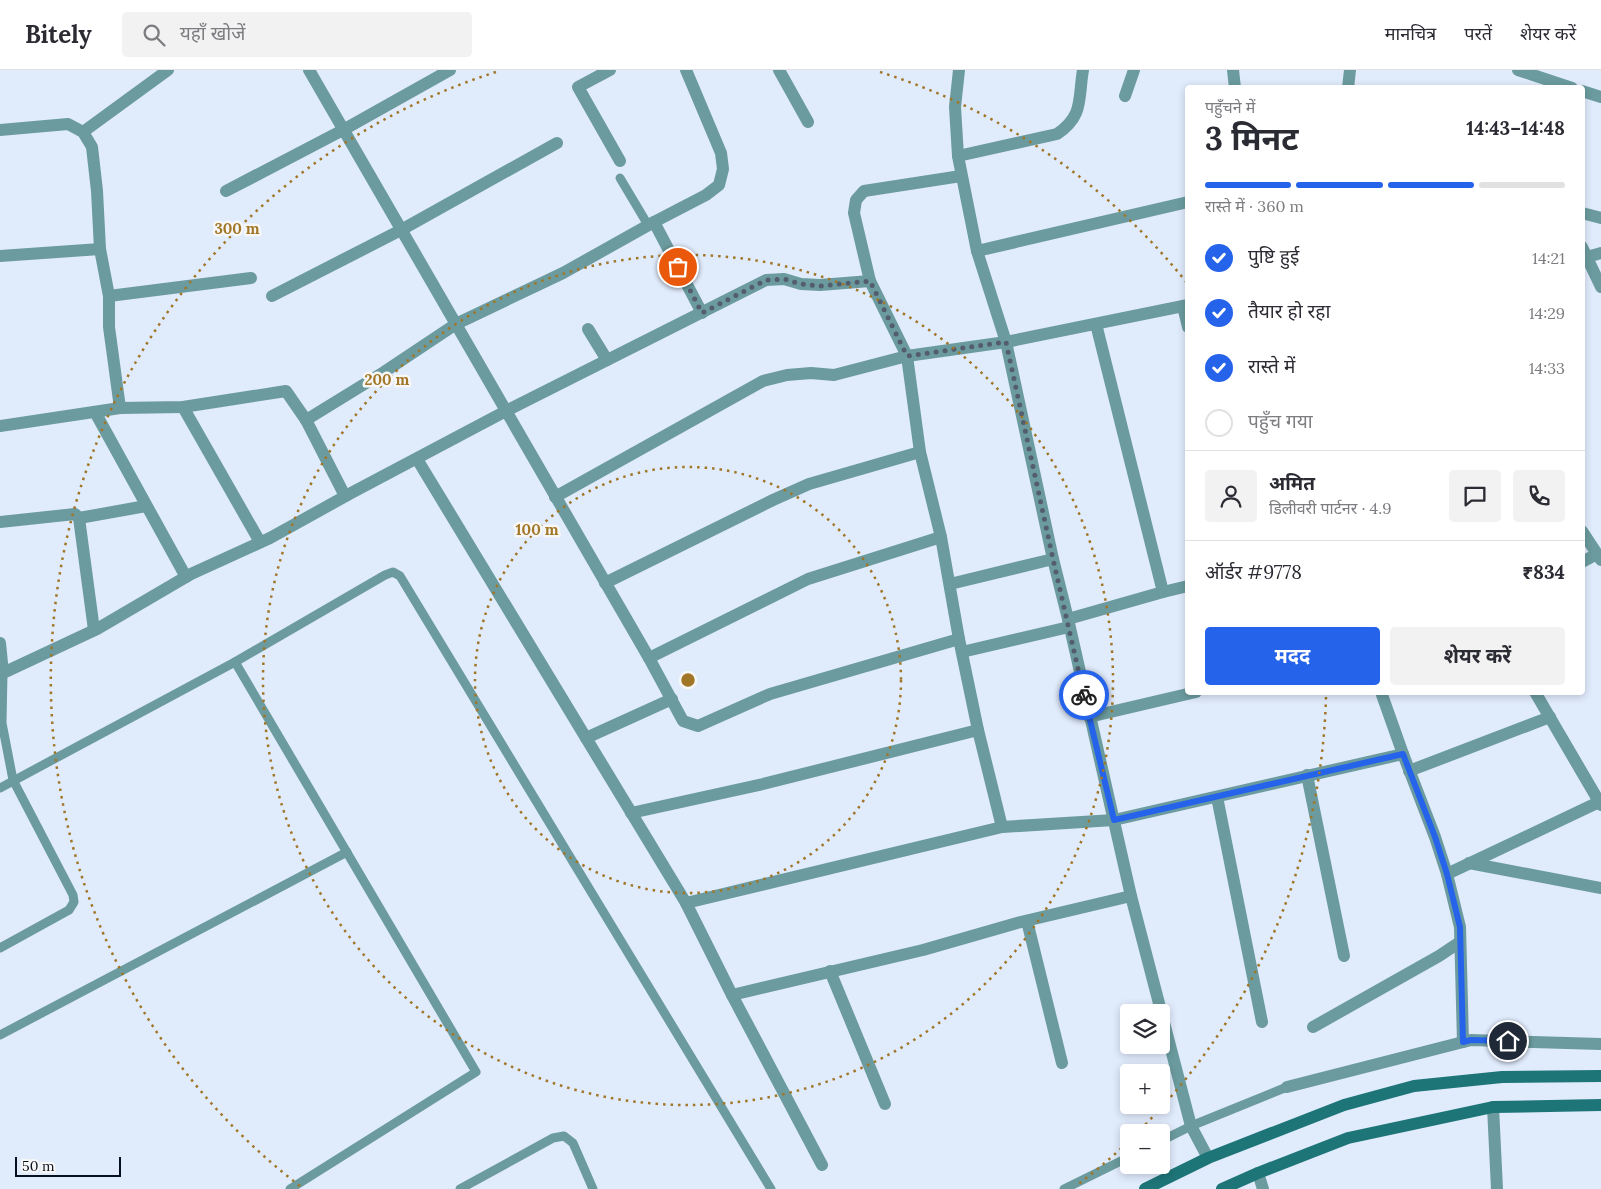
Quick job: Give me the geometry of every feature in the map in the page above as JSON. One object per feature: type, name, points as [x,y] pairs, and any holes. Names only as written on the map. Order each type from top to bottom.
[{"type":"street","points":[[83,132],[168,70]]},
{"type":"street","points":[[309,70],[683,721],[698,726],[770,694],[960,645],[1069,623],[1163,592],[1185,587]]},
{"type":"street","points":[[226,191],[343,130],[450,70]]},
{"type":"street","points":[[610,70],[578,86],[620,160]]},
{"type":"street","points":[[306,420],[384,372],[456,324],[563,273],[706,195],[719,185],[723,170],[722,153],[686,70]]},
{"type":"street","points":[[779,70],[808,122]]},
{"type":"street","points":[[959,70],[954,107],[958,156],[977,251],[1006,342],[1053,559],[1131,896],[1191,1126],[1208,1158]]},
{"type":"street","points":[[958,156],[1057,134],[1069,127],[1077,115],[1083,70]]},
{"type":"street","points":[[1126,96],[1134,70]]},
{"type":"street","points":[[1233,70],[1235,85]]},
{"type":"street","points":[[1348,85],[1350,70]]},
{"type":"street","points":[[1518,70],[1563,85]]},
{"type":"street","points":[[1585,92],[1601,97]]},
{"type":"street","points":[[0,130],[68,124],[83,132],[92,147],[98,191],[100,249],[109,296],[109,327],[120,408]]},
{"type":"street","points":[[272,296],[401,230],[557,143]]},
{"type":"street","points":[[961,176],[864,191],[856,200],[854,213],[870,281],[907,356],[920,452],[941,537],[960,645],[978,730],[1002,827]]},
{"type":"street","points":[[977,251],[1185,203]]},
{"type":"street","points":[[1585,214],[1601,218]]},
{"type":"street","points":[[651,224],[702,313]]},
{"type":"street","points":[[0,256],[100,249]]},
{"type":"street","points":[[1601,253],[1585,252],[1601,287]]},
{"type":"street","points":[[109,296],[251,278]]},
{"type":"street","points":[[0,643],[3,673],[94,630],[186,577],[260,542],[506,411],[766,280],[784,279],[801,284],[820,286],[870,281]]},
{"type":"street","points":[[555,497],[763,381],[787,375],[811,373],[834,375],[907,356],[1006,342],[1185,306]]},
{"type":"street","points":[[1096,324],[1163,592]]},
{"type":"street","points":[[588,329],[607,360]]},
{"type":"street","points":[[0,426],[120,408],[183,407],[286,391],[306,420],[345,496]]},
{"type":"street","points":[[183,407],[260,542]]},
{"type":"street","points":[[95,412],[186,577]]},
{"type":"street","points":[[605,583],[809,484],[920,452]]},
{"type":"street","points":[[417,459],[686,903],[822,1165]]},
{"type":"street","points":[[79,518],[146,506]]},
{"type":"street","points":[[0,522],[75,514],[79,518],[94,630]]},
{"type":"street","points":[[1585,536],[1599,557],[1585,561]]},
{"type":"street","points":[[648,658],[808,579],[941,537]]},
{"type":"street","points":[[950,584],[1053,559]]},
{"type":"street","points":[[1089,717],[1185,695]]},
{"type":"street","points":[[1381,695],[1435,837],[1447,874],[1460,927],[1463,1042]]},
{"type":"street","points":[[1447,874],[1600,804],[1537,695]]},
{"type":"street","points":[[586,738],[672,699]]},
{"type":"street","points":[[1409,771],[1550,717]]},
{"type":"street","points":[[631,813],[763,784],[978,730]]},
{"type":"street","points":[[686,903],[1002,827],[1114,820],[1403,754]]},
{"type":"street","points":[[1308,775],[1344,956]]},
{"type":"street","points":[[1217,797],[1262,1022]]},
{"type":"street","points":[[1469,864],[1601,888]]},
{"type":"street","points":[[732,994],[924,950],[1027,921],[1131,896]]},
{"type":"street","points":[[1027,921],[1062,1063]]},
{"type":"street","points":[[1313,1027],[1439,956],[1460,942]]},
{"type":"street","points":[[830,971],[886,1104]]},
{"type":"street","points":[[1287,1087],[1471,1040],[1601,1044]]},
{"type":"street","points":[[1145,1189],[1208,1158],[1344,1105],[1414,1086],[1502,1077],[1601,1076]]},
{"type":"street","points":[[1222,1189],[1348,1138],[1493,1107],[1601,1105]]},
{"type":"street","points":[[1493,1107],[1497,1189]]},
{"type":"street","points":[[1258,1173],[1263,1189]]},
{"type":"lane","points":[[620,178],[651,224]]},
{"type":"lane","points":[[0,788],[235,662],[393,572],[400,576],[771,1189]]},
{"type":"lane","points":[[235,662],[476,1072],[290,1189]]},
{"type":"lane","points":[[0,948],[69,910],[74,902],[73,895],[13,780],[2,723],[3,673]]},
{"type":"lane","points":[[0,1035],[348,852]]},
{"type":"lane","points":[[1170,1136],[1287,1087]]},
{"type":"lane","points":[[460,1189],[553,1138],[564,1136],[573,1143],[593,1189]]},
{"type":"lane","points":[[1064,1189],[1120,1161]]},
{"type":"way so far","points":[[678,267],[702,313],[766,280],[784,279],[801,284],[820,286],[870,281],[907,356],[1006,342],[1084,695]]},
{"type":"route","points":[[1084,695],[1114,820],[1403,754],[1435,837],[1447,874],[1460,927],[1463,1042],[1471,1040],[1508,1041]]}]
